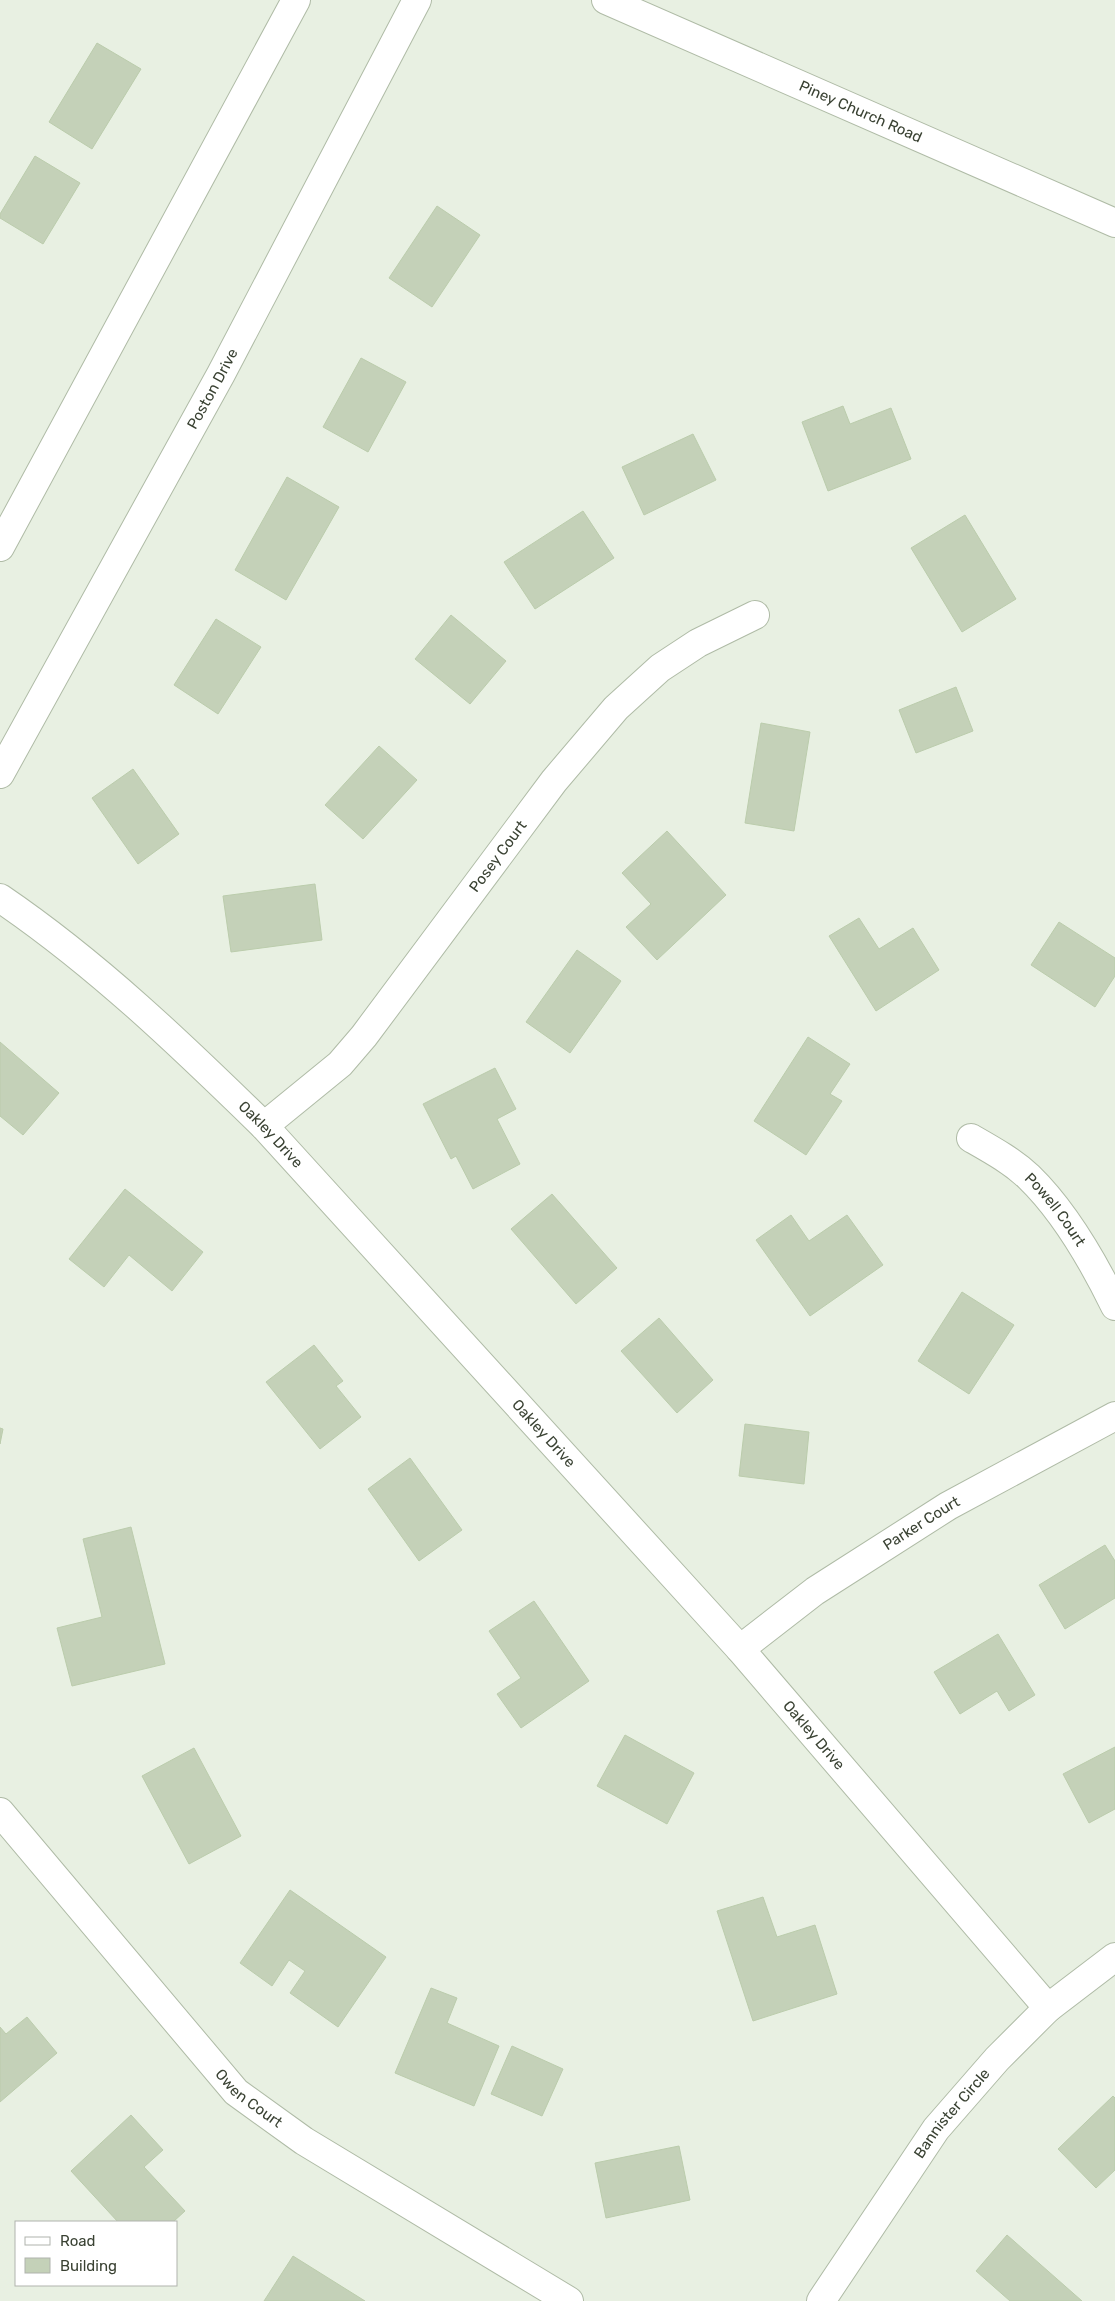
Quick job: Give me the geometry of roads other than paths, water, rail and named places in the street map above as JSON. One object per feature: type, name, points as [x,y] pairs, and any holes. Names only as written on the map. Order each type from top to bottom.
[{"type":"street","points":[[0,547],[296,0]]},
{"type":"street","name":"Poston Drive","points":[[0,774],[221,374],[417,0]]},
{"type":"street","name":"Piney Church Road","points":[[606,0],[1115,223]]},
{"type":"street","name":"Posey Court","points":[[264,1126],[340,1064],[364,1036],[554,781],[616,708],[660,668],[698,643],[755,615]]},
{"type":"street","name":"Oakley Drive","points":[[0,898],[108,981],[181,1044],[264,1126],[740,1649],[1048,2008]]},
{"type":"street","name":"Powell Court","points":[[971,1138],[1002,1156],[1029,1177],[1074,1235],[1115,1306]]},
{"type":"street","name":"Parker Court","points":[[740,1649],[814,1591],[948,1506],[1115,1416]]},
{"type":"street","name":"Owen Court","points":[[0,1812],[236,2092],[304,2142],[569,2301]]},
{"type":"street","name":"Bannister Circle","points":[[821,2301],[936,2129],[996,2059],[1048,2008],[1115,1956]]}]
